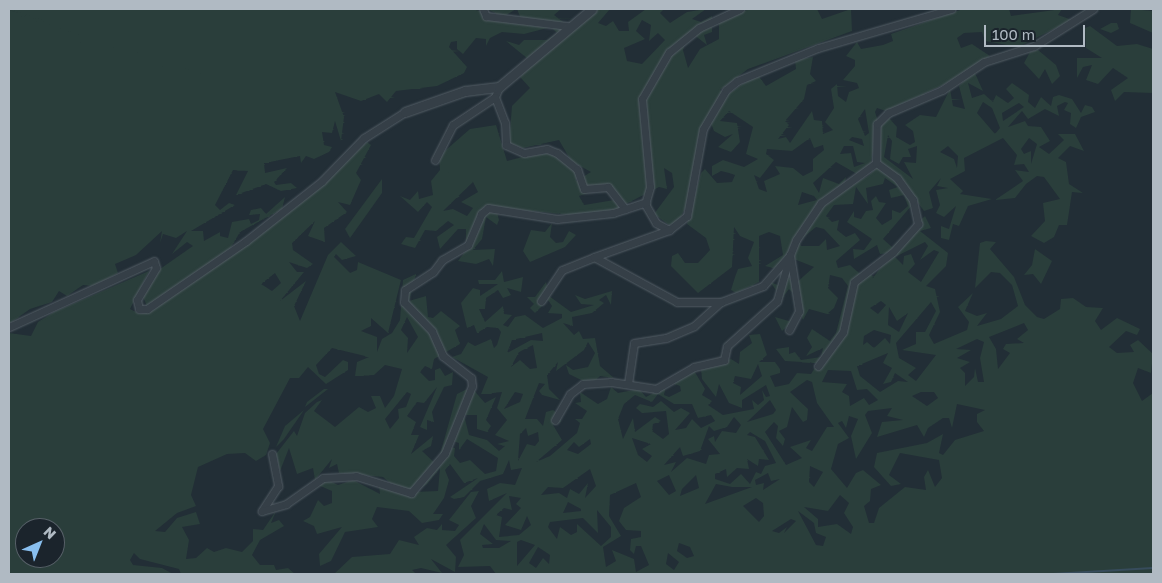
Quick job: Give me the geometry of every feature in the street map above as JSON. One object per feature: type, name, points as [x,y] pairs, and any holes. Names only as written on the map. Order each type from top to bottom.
[{"type":"street","points":[[483,9],[486,16],[568,26]]},
{"type":"street","points":[[9,328],[154,261],[156,268],[137,300],[139,309],[147,309],[246,240],[322,181],[364,138],[406,112],[465,91],[499,87],[541,55],[568,26],[592,9]]},
{"type":"street","points":[[669,230],[656,224],[646,202],[650,187],[642,99],[650,81],[668,52],[699,28],[740,9]]},
{"type":"street","points":[[541,301],[562,270],[669,230],[687,216],[707,120],[737,82],[818,48],[951,9]]},
{"type":"street","points":[[876,163],[875,128],[888,113],[942,90],[998,56],[1034,46],[1093,9]]},
{"type":"street","points":[[435,160],[453,125],[495,97],[499,87]]},
{"type":"street","points":[[495,97],[505,123],[506,144],[524,153],[547,149],[557,153],[577,169],[584,189],[608,187],[625,209]]},
{"type":"street","points":[[628,384],[634,343],[666,338],[694,326],[721,302],[763,286],[790,255],[816,209],[876,163]]},
{"type":"street","points":[[818,366],[843,332],[854,282],[893,252],[918,224],[913,200],[897,178],[876,163]]},
{"type":"street","points":[[272,454],[278,486],[262,511],[286,504],[323,478],[356,476],[411,494],[445,453],[472,386],[471,378],[443,356],[432,331],[404,302],[405,290],[433,272],[442,260],[468,245],[481,214],[488,208],[557,219],[625,209],[646,202]]},
{"type":"street","points":[[789,330],[800,299],[790,255]]},
{"type":"street","points":[[555,420],[570,394],[583,384],[628,384],[656,389],[694,366],[724,360],[726,346],[773,308],[790,255]]},
{"type":"street","points":[[594,257],[597,263],[677,302],[721,302]]},
{"type":"green space","points":[[9,9],[473,9],[520,24],[529,24],[521,19],[517,9],[561,9],[554,15],[566,24],[589,18],[598,9],[610,9],[598,23],[606,26],[613,21],[619,31],[629,31],[628,22],[646,9],[664,9],[660,13],[670,23],[687,12],[706,9],[692,19],[701,22],[712,16],[712,32],[704,35],[707,45],[693,34],[686,41],[683,50],[688,68],[700,49],[719,39],[719,22],[724,17],[725,20],[749,9],[817,9],[822,19],[851,9],[852,31],[748,69],[720,90],[727,95],[757,74],[766,86],[796,69],[795,60],[813,57],[810,74],[816,81],[807,85],[804,99],[785,121],[789,125],[778,139],[786,137],[790,143],[812,111],[814,120],[822,121],[823,134],[833,130],[825,122],[834,108],[831,89],[837,84],[838,96],[846,102],[849,92],[859,88],[857,83],[843,80],[855,66],[855,60],[846,56],[857,42],[861,49],[883,45],[893,41],[891,34],[963,9],[1009,9],[1011,16],[1062,9],[1058,15],[1072,20],[1018,47],[985,41],[982,32],[964,33],[957,38],[961,48],[972,44],[990,56],[943,85],[886,111],[877,108],[875,112],[878,121],[889,118],[897,127],[896,137],[910,145],[915,142],[913,131],[905,125],[920,115],[936,117],[950,89],[953,106],[965,109],[959,86],[974,71],[983,91],[968,83],[972,98],[984,94],[993,102],[996,95],[1008,103],[1014,98],[1006,89],[1012,83],[1029,95],[1028,102],[1035,108],[1041,97],[1051,106],[1053,97],[1059,95],[1072,99],[1081,113],[1085,105],[1092,107],[1095,112],[1081,117],[1076,128],[1070,124],[1071,113],[1064,110],[1068,103],[1065,102],[1057,106],[1059,116],[1045,109],[1028,119],[1022,111],[1008,127],[1025,121],[1028,126],[1041,127],[1050,141],[1039,147],[1049,154],[1064,140],[1058,134],[1075,134],[1084,151],[1070,146],[1058,158],[1066,162],[1069,184],[1083,193],[1072,192],[1067,225],[1059,225],[1054,237],[1044,243],[1031,236],[1045,221],[1043,203],[1060,199],[1044,177],[1037,176],[1026,184],[1015,198],[995,200],[1023,181],[1015,170],[1029,172],[1024,164],[1014,165],[1017,155],[1003,138],[964,158],[965,171],[950,179],[963,191],[960,194],[992,199],[968,206],[959,226],[953,224],[949,240],[941,238],[941,226],[949,229],[956,206],[944,217],[936,213],[940,205],[936,190],[948,188],[937,186],[941,178],[929,192],[933,208],[924,211],[913,196],[912,205],[883,239],[892,247],[925,216],[931,228],[920,231],[948,253],[946,266],[926,286],[935,289],[940,312],[929,335],[934,344],[967,330],[969,322],[958,307],[973,293],[965,311],[977,316],[987,313],[977,326],[1001,319],[1018,306],[1012,285],[1000,273],[991,272],[975,288],[980,243],[986,241],[996,242],[990,249],[1014,277],[1025,305],[1037,317],[1044,319],[1060,309],[1061,299],[1073,298],[1086,307],[1103,308],[1095,321],[1101,330],[1117,318],[1140,329],[1137,335],[1126,331],[1109,347],[1117,353],[1134,352],[1130,345],[1138,340],[1153,354],[1151,373],[1138,368],[1133,383],[1142,401],[1153,393],[1153,574],[496,574],[490,566],[458,567],[464,555],[460,540],[507,493],[489,501],[487,489],[500,483],[515,485],[522,468],[511,470],[509,460],[503,474],[480,481],[464,497],[454,499],[450,497],[478,478],[464,483],[450,464],[445,470],[449,480],[444,498],[433,514],[443,514],[439,520],[422,523],[409,511],[377,507],[372,519],[378,527],[345,532],[331,561],[320,566],[319,554],[342,527],[317,534],[314,526],[303,521],[310,517],[318,500],[324,506],[332,503],[332,491],[318,485],[326,479],[338,485],[353,480],[380,494],[379,485],[403,494],[383,477],[339,473],[337,464],[329,468],[332,459],[315,480],[313,468],[297,474],[289,448],[280,471],[276,454],[294,431],[297,436],[305,413],[317,402],[322,400],[314,411],[335,427],[359,407],[368,412],[376,408],[371,396],[380,396],[385,408],[394,396],[402,369],[385,365],[374,375],[355,376],[357,362],[369,357],[332,348],[316,365],[319,374],[325,377],[343,360],[348,362],[348,370],[326,384],[308,367],[299,378],[290,378],[263,429],[270,443],[266,455],[256,461],[245,453],[227,454],[198,467],[191,495],[196,506],[177,513],[155,531],[165,532],[177,518],[196,512],[200,524],[182,527],[189,540],[186,559],[196,558],[207,548],[214,552],[226,548],[242,552],[253,541],[253,529],[263,530],[276,511],[271,523],[279,520],[284,526],[260,540],[252,555],[260,565],[274,565],[276,570],[288,568],[295,574],[181,574],[179,569],[140,559],[134,553],[130,560],[133,565],[162,568],[173,574],[9,574],[9,333],[31,336],[38,322],[54,312],[149,271],[130,309],[140,314],[150,312],[247,243],[367,142],[371,145],[356,173],[361,180],[350,205],[338,202],[347,212],[324,228],[325,242],[308,236],[315,221],[292,243],[293,250],[313,264],[307,268],[289,262],[297,272],[304,272],[280,301],[306,281],[294,306],[300,321],[328,255],[341,242],[356,256],[342,260],[336,254],[334,257],[350,273],[357,270],[358,262],[401,280],[388,333],[371,318],[371,326],[361,331],[377,337],[377,352],[382,339],[392,333],[400,320],[403,280],[416,274],[409,301],[426,296],[428,317],[433,318],[441,311],[460,326],[455,330],[460,344],[434,359],[432,369],[425,366],[420,372],[429,381],[435,380],[435,370],[440,368],[445,376],[453,372],[452,385],[444,387],[432,412],[434,422],[427,420],[427,430],[420,427],[437,387],[424,403],[417,402],[407,416],[416,422],[411,435],[419,435],[411,454],[433,436],[431,446],[422,451],[437,465],[457,394],[471,387],[485,403],[496,397],[486,420],[491,426],[487,432],[477,429],[477,415],[464,415],[469,435],[487,440],[499,451],[505,446],[497,444],[509,441],[495,435],[507,420],[497,408],[502,392],[481,394],[488,377],[452,357],[461,354],[468,342],[475,346],[491,339],[494,348],[497,345],[501,332],[498,328],[487,327],[477,333],[474,325],[467,328],[461,303],[473,288],[480,290],[480,296],[498,284],[479,284],[478,280],[495,280],[502,271],[504,282],[523,277],[521,292],[507,288],[511,295],[503,298],[498,290],[486,298],[485,309],[479,309],[485,322],[503,306],[504,314],[512,315],[503,325],[508,327],[515,317],[525,315],[543,328],[562,318],[562,314],[548,313],[552,306],[548,300],[535,313],[530,308],[534,304],[527,297],[535,297],[546,282],[549,296],[571,312],[594,305],[581,304],[575,295],[585,299],[612,291],[611,305],[606,295],[599,300],[604,303],[592,313],[572,317],[573,326],[563,323],[574,335],[579,331],[583,339],[595,338],[600,366],[614,378],[600,376],[594,382],[583,381],[569,374],[566,365],[573,370],[588,367],[595,353],[588,342],[584,350],[556,371],[558,362],[547,375],[549,389],[560,400],[542,395],[539,391],[545,384],[539,383],[525,419],[537,419],[543,426],[546,412],[553,410],[560,415],[561,422],[553,425],[562,440],[536,462],[550,456],[577,433],[580,423],[575,419],[582,419],[587,411],[575,403],[581,402],[580,392],[598,404],[607,399],[611,387],[618,393],[639,389],[646,397],[666,386],[664,395],[669,397],[681,391],[680,386],[672,383],[693,369],[705,389],[702,395],[712,401],[708,405],[723,415],[754,409],[752,400],[758,405],[764,400],[762,390],[766,397],[770,396],[766,385],[742,400],[742,408],[729,403],[719,384],[716,397],[702,379],[701,369],[731,359],[739,364],[740,352],[752,343],[749,335],[760,334],[767,355],[759,362],[775,362],[780,369],[780,373],[770,376],[775,387],[789,384],[797,373],[811,374],[818,363],[785,361],[776,349],[789,347],[789,354],[795,352],[801,360],[821,357],[823,348],[806,356],[812,347],[807,338],[812,329],[830,341],[836,333],[848,286],[842,278],[830,275],[828,288],[838,298],[834,308],[827,314],[809,309],[803,320],[801,314],[782,331],[775,317],[789,321],[797,312],[795,295],[789,289],[782,298],[770,282],[778,285],[787,277],[796,283],[814,267],[794,259],[773,268],[765,266],[783,255],[780,236],[769,232],[759,236],[759,282],[736,293],[731,290],[735,277],[738,269],[752,266],[748,258],[754,242],[740,236],[734,227],[732,267],[698,293],[671,266],[672,256],[678,253],[685,263],[698,263],[710,250],[706,238],[687,224],[701,173],[705,169],[717,183],[732,182],[735,175],[729,173],[721,171],[712,176],[712,166],[723,160],[744,167],[758,159],[746,154],[753,127],[729,111],[720,121],[737,123],[740,142],[731,152],[718,147],[733,134],[725,137],[714,131],[710,121],[713,107],[698,138],[690,198],[678,223],[669,225],[654,214],[674,187],[672,173],[664,168],[667,189],[659,187],[624,205],[609,186],[579,196],[584,205],[614,200],[620,209],[571,215],[484,206],[497,212],[499,220],[497,225],[486,217],[482,239],[473,250],[495,249],[493,266],[489,259],[476,264],[458,261],[466,250],[466,229],[458,229],[440,249],[437,237],[454,225],[448,221],[436,231],[425,230],[415,248],[401,244],[406,237],[414,238],[432,207],[427,202],[418,212],[400,196],[410,200],[418,191],[419,199],[433,195],[431,181],[440,170],[439,156],[470,129],[496,125],[507,161],[542,152],[557,155],[576,172],[576,181],[591,172],[571,161],[559,140],[523,148],[509,143],[512,106],[530,88],[520,77],[533,63],[506,41],[519,45],[524,40],[547,40],[557,33],[551,27],[524,34],[502,32],[490,38],[486,46],[486,39],[476,38],[463,54],[457,49],[457,41],[451,42],[449,47],[467,67],[464,73],[437,86],[396,91],[387,102],[379,94],[361,101],[335,92],[344,117],[341,141],[335,121],[332,133],[322,132],[324,145],[332,147],[329,152],[314,159],[306,156],[301,163],[300,156],[264,163],[265,173],[287,168],[274,182],[276,185],[291,183],[297,188],[281,191],[266,184],[236,195],[248,171],[233,170],[215,205],[220,210],[229,203],[235,205],[191,231],[203,231],[204,241],[220,232],[220,236],[228,238],[232,222],[249,219],[251,224],[259,220],[260,214],[249,215],[251,210],[261,208],[266,214],[285,197],[282,209],[240,232],[230,249],[147,306],[143,297],[160,269],[193,246],[187,242],[172,254],[187,231],[176,238],[163,234],[160,243],[162,231],[136,255],[115,264],[118,273],[94,286],[83,285],[67,296],[59,291],[52,302],[30,309],[9,324]],"holes":[[[642,20],[651,25],[649,41],[658,33],[665,40],[642,64],[627,61],[624,48],[645,39],[636,31]],[[983,102],[992,108],[1000,128],[995,134],[977,113]],[[1019,103],[1024,107],[1003,121],[1002,113]],[[865,109],[869,133],[865,136],[858,119]],[[888,135],[892,141],[890,159],[899,164],[903,157],[911,157],[908,149],[917,146],[916,163],[904,162],[913,179],[884,157]],[[852,137],[862,139],[864,146],[849,140]],[[810,138],[814,148],[823,145],[824,150],[813,159],[813,171],[803,176],[793,168],[775,166],[780,174],[764,181],[767,192],[759,189],[754,175],[760,178],[774,160],[766,154],[767,149],[792,151]],[[1029,138],[1037,144],[1031,164],[1031,151],[1024,154],[1021,149]],[[844,146],[853,146],[857,162],[865,163],[854,167],[851,153],[840,154]],[[948,146],[958,156],[957,168],[954,159],[940,152]],[[873,150],[882,163],[868,176],[844,189],[846,177],[839,184],[823,178],[819,193],[813,183],[836,162],[857,174],[871,164]],[[885,178],[898,187],[889,190],[891,198],[904,195],[908,206],[900,213],[892,210],[892,219],[882,225],[876,218],[886,203],[879,202],[876,196],[871,201],[873,210],[866,211],[861,219],[854,217],[854,211],[847,222],[872,239],[864,250],[853,249],[854,259],[877,245],[880,254],[891,253],[873,278],[870,272],[859,273],[850,265],[838,268],[836,261],[860,240],[855,233],[846,237],[837,230],[839,220],[832,222],[826,216],[834,205],[853,204],[856,187],[868,204],[866,188],[883,184]],[[473,182],[478,192],[461,202],[473,208],[467,216],[453,209],[443,211]],[[802,192],[814,196],[817,200],[798,205]],[[816,227],[824,229],[840,246],[827,250],[826,239],[819,246],[801,246],[799,241]],[[925,242],[928,246],[920,260],[934,250],[939,252],[921,282],[908,272],[915,264],[911,254],[904,256],[903,265],[895,257]],[[275,273],[281,283],[272,291],[261,284]],[[881,301],[886,305],[878,314],[870,308]],[[931,302],[936,311],[925,332],[916,332],[916,344],[902,350],[936,355],[916,381],[908,375],[916,368],[899,358],[896,343]],[[889,307],[897,321],[908,313],[899,332],[888,325]],[[407,317],[418,337],[407,353],[408,338],[401,330]],[[1024,323],[1028,330],[1017,339],[1024,343],[1006,344],[1003,349],[1010,353],[998,369],[996,349],[989,337]],[[874,330],[891,335],[890,344],[885,338],[874,348],[867,342],[863,345],[864,336]],[[542,333],[543,341],[531,340],[507,353],[512,340]],[[977,339],[984,342],[980,358],[984,382],[978,382],[975,368],[974,377],[965,386],[965,373],[960,368],[970,362],[957,358],[971,350],[956,349]],[[533,345],[537,368],[530,369],[520,360],[511,367],[519,352]],[[888,353],[883,363],[892,368],[883,384],[891,382],[895,373],[908,382],[898,381],[880,392],[860,376],[857,366]],[[758,364],[762,376],[740,395],[741,387],[733,383],[735,376],[751,379]],[[828,370],[851,371],[857,390],[867,389],[878,400],[869,405],[864,398],[850,406],[849,396],[842,392],[847,384],[822,382]],[[807,380],[812,382],[817,403],[834,427],[827,427],[812,451],[806,448],[811,440],[790,447],[802,458],[786,465],[765,432],[774,422],[778,426],[776,438],[783,446],[785,439],[779,431],[787,427],[792,407],[803,422],[807,420],[808,409],[790,392]],[[407,392],[411,394],[406,407],[398,409],[399,418],[390,429],[385,419]],[[515,392],[523,394],[520,402],[504,409]],[[921,392],[934,392],[938,398],[927,406],[912,396]],[[658,394],[674,404],[692,404],[698,418],[711,415],[715,421],[701,428],[692,419],[686,428],[675,430],[690,413],[681,408],[674,412],[661,401],[653,407],[640,404],[636,408],[642,413],[666,411],[669,434],[663,439],[652,431],[653,424],[661,421],[655,417],[635,432],[633,418],[623,439],[618,419],[624,404],[635,395],[652,402]],[[770,400],[776,410],[773,414],[747,422]],[[957,404],[985,410],[977,414],[977,422],[984,431],[955,440],[943,455],[939,453],[943,434],[927,443],[877,453],[874,467],[891,486],[901,484],[889,475],[900,453],[939,460],[942,478],[935,487],[928,470],[924,477],[926,490],[905,487],[879,508],[874,523],[869,523],[864,506],[870,501],[871,489],[881,485],[863,470],[856,473],[847,488],[831,469],[838,444],[849,438],[838,423],[842,421],[846,428],[849,416],[858,419],[851,436],[856,459],[872,433],[865,415],[868,411],[892,408],[887,416],[903,420],[882,422],[877,437],[917,425],[924,437],[928,428],[943,418],[949,418],[952,428]],[[734,417],[741,425],[736,433],[722,431],[715,442],[714,436],[708,439],[720,454],[709,455],[706,464],[687,458],[671,472],[676,462],[664,465],[680,447],[683,456],[700,451],[709,426],[714,431],[727,427]],[[526,428],[528,436],[538,432],[539,441],[535,446],[527,444],[518,461],[520,434]],[[750,432],[765,441],[776,463],[765,466],[761,474],[756,472],[750,484],[741,474],[730,484],[715,479],[715,474],[726,469],[727,477],[737,468],[749,469],[747,459],[758,466],[759,459],[769,460],[755,437],[747,435]],[[632,438],[651,444],[642,449],[652,456],[647,462],[638,455]],[[467,439],[498,458],[496,471],[485,474],[470,460],[460,463],[454,456],[455,448],[449,447],[452,441],[459,443],[459,450]],[[590,439],[591,444],[578,454],[567,450],[574,442],[579,447]],[[810,466],[823,472],[814,487],[809,482]],[[440,468],[438,491],[415,492],[427,484]],[[590,469],[596,486],[585,498],[588,483],[579,494],[570,489],[567,498],[559,493],[541,495],[548,487],[563,488]],[[768,473],[771,481],[780,479],[763,490],[764,483],[756,485],[755,480]],[[669,475],[676,491],[669,495],[657,481]],[[696,475],[699,488],[680,496],[682,489]],[[636,483],[641,497],[624,508],[619,521],[626,530],[641,531],[641,537],[631,539],[630,550],[634,554],[636,546],[641,546],[649,565],[636,572],[634,559],[612,550],[616,561],[606,567],[603,547],[621,536],[609,516],[610,495]],[[716,484],[732,487],[752,487],[705,504]],[[840,495],[849,503],[844,513],[853,527],[851,534],[837,524],[818,527],[818,519],[804,507],[828,511]],[[509,496],[521,498],[516,504],[521,508],[505,525],[521,530],[527,516],[531,525],[519,535],[499,537],[502,517],[496,515],[504,508],[512,510]],[[756,498],[763,503],[764,516],[759,522],[743,506]],[[568,502],[581,509],[581,511],[563,513]],[[597,510],[611,527],[611,537],[601,546],[577,524],[577,532],[571,535],[560,527],[557,539],[548,527],[550,522],[583,518],[598,533]],[[798,511],[814,523],[816,533],[826,537],[823,546],[816,545]],[[791,519],[796,521],[784,533],[787,527],[779,533],[772,531]],[[484,524],[496,540],[511,541],[499,548],[483,548],[482,545],[493,544],[480,534]],[[521,540],[535,545],[517,566],[517,542]],[[679,543],[690,547],[694,556],[687,558],[677,551]],[[538,547],[550,555],[549,564],[543,558],[536,568],[529,563]],[[668,553],[679,562],[674,570],[666,564]]]},
{"type":"green space","points":[[487,9],[516,9],[503,17]]},
{"type":"green space","points":[[1131,9],[1153,11],[1153,33],[1130,23]]},
{"type":"green space","points":[[1111,23],[1117,23],[1119,29],[1111,33],[1100,29]]},
{"type":"green space","points":[[1090,26],[1117,46],[1137,44],[1153,49],[1153,93],[1124,92],[1115,101],[1111,90],[1128,78],[1113,68],[1098,84],[1086,80],[1092,65],[1083,67],[1077,78],[1077,58],[1102,58],[1086,48],[1085,28]]},
{"type":"green space","points":[[1038,50],[1056,65],[1060,76],[1052,84],[1045,69],[1039,79],[1024,63],[1030,52]]},
{"type":"green space","points":[[382,179],[382,193],[350,238],[345,229]]},
{"type":"green space","points":[[552,223],[550,237],[556,243],[563,242],[569,231],[576,235],[565,247],[530,262],[523,251],[531,230],[545,232]]},
{"type":"green space","points":[[1035,249],[1052,261],[1041,284],[1033,274],[1024,275],[1032,265]]},
{"type":"green space","points":[[324,389],[328,389],[305,407],[307,402]]},
{"type":"green space","points":[[304,410],[284,439],[276,447],[285,426]]},
{"type":"green space","points":[[479,491],[471,506],[476,518],[446,545],[456,557],[455,572],[431,559],[442,573],[421,568],[412,570],[416,574],[334,574],[352,557],[390,554],[399,540],[419,545],[414,537],[427,528],[437,530],[442,524],[442,530],[455,531],[459,525],[449,520],[471,492]]},
{"type":"waterway","points":[[1053,574],[1153,568]]}]
